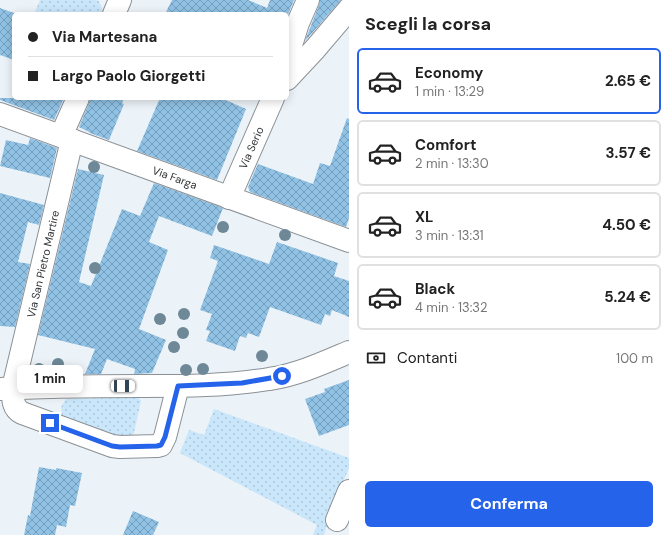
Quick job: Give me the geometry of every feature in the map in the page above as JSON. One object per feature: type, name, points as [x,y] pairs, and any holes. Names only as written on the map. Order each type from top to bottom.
[{"type":"street","points":[[115,12],[120,0]]},
{"type":"street","points":[[289,52],[298,23],[308,0]]},
{"type":"street","points":[[289,76],[315,49],[349,9]]},
{"type":"street","name":"Via San Pietro Martire","points":[[7,388],[77,100]]},
{"type":"street","name":"Via Serio","points":[[229,198],[272,100]]},
{"type":"street","name":"Via Farga","points":[[0,114],[349,241]]},
{"type":"street","points":[[178,386],[165,437],[161,445],[120,447],[106,444],[18,411],[7,388],[227,384],[269,379],[295,373],[322,364],[349,352]]},
{"type":"street","points":[[337,520],[349,491]]},
{"type":"shaded area","points":[[40,0],[96,0],[99,1],[103,11],[103,12],[35,12]]},
{"type":"shaded area","points":[[138,397],[141,401],[133,437],[119,441],[62,416],[61,407],[66,399]]},
{"type":"shaded area","points":[[214,409],[349,458],[349,468],[332,508],[324,535],[313,535],[317,525],[180,453],[189,430],[204,435]]},
{"type":"building","points":[[172,0],[248,0],[267,8],[270,0],[294,0],[289,12],[166,12]]},
{"type":"building","points":[[320,0],[341,0],[305,41],[319,5]]},
{"type":"building","points":[[0,8],[12,12],[12,59],[0,55]]},
{"type":"building","points":[[0,98],[12,98],[12,100],[63,100],[54,120],[0,100]]},
{"type":"building","points":[[90,100],[123,100],[122,103],[124,104],[109,140],[79,127]]},
{"type":"building","points":[[159,100],[226,100],[246,109],[217,180],[137,151]]},
{"type":"building","points":[[347,118],[349,119],[349,218],[346,227],[250,192],[248,187],[258,164],[313,184],[320,163],[330,166]]},
{"type":"building","points":[[30,138],[57,148],[50,178],[0,166],[6,140],[28,145]]},
{"type":"building","points":[[78,169],[104,175],[79,282],[91,286],[122,209],[140,216],[154,183],[223,208],[212,236],[159,216],[149,242],[168,250],[139,329],[166,340],[152,373],[134,374],[135,369],[107,359],[101,374],[85,374],[95,349],[38,335]]},
{"type":"building","points":[[0,193],[44,205],[39,225],[28,222],[18,262],[30,264],[15,327],[0,326]]},
{"type":"building","points":[[277,242],[338,263],[334,276],[349,281],[349,317],[332,310],[330,316],[325,314],[321,325],[270,307],[259,337],[248,333],[246,338],[240,336],[235,351],[206,341],[210,331],[206,330],[212,314],[200,310],[218,261],[210,258],[214,245],[269,264]]},
{"type":"building","points":[[349,380],[349,425],[319,436],[305,399],[325,392],[324,389]]},
{"type":"building","points":[[39,467],[56,470],[56,468],[82,473],[75,506],[70,505],[66,527],[57,525],[55,535],[24,535],[28,515],[30,516]]},
{"type":"building","points":[[133,511],[159,522],[153,535],[123,535]]},
{"type":"route","points":[[50,423],[112,446],[157,446],[161,445],[165,437],[178,386],[242,383],[282,376]]}]
